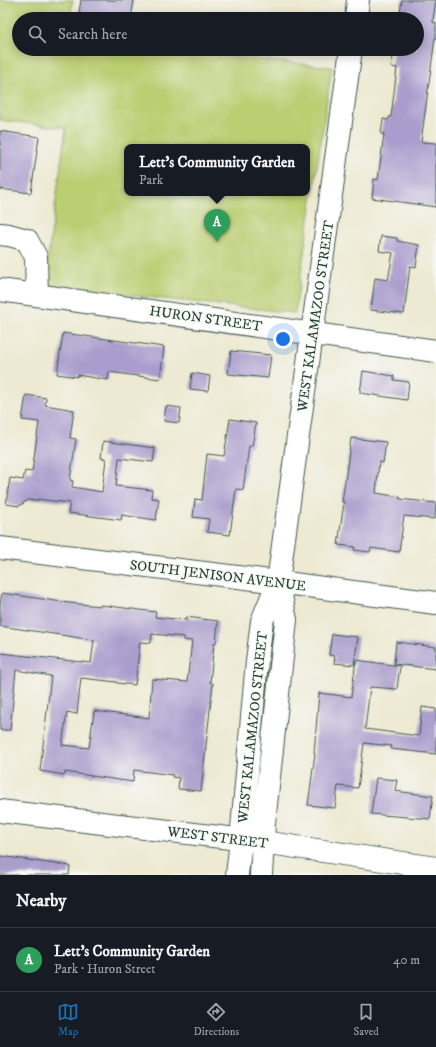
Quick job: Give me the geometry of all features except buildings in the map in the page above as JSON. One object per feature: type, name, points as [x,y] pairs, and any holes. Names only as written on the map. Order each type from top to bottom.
[{"type":"street","points":[[357,12],[358,0]]},
{"type":"street","name":"WEST KALAMAZOO STREET","points":[[236,875],[241,840],[256,661],[262,621],[278,582],[351,56]]},
{"type":"street","points":[[0,234],[27,240],[36,257],[37,295]]},
{"type":"street","name":"HURON STREET","points":[[0,290],[436,351]]},
{"type":"street","name":"SOUTH JENISON AVENUE","points":[[0,548],[436,603]]},
{"type":"street","name":"WEST KALAMAZOO STREET","points":[[261,875],[262,842],[286,620],[278,582]]},
{"type":"street","name":"WEST STREET","points":[[0,811],[262,842],[436,868]]},
{"type":"green space","points":[[0,0],[73,0],[71,12],[12,12],[12,56],[229,56],[332,67],[295,313],[44,286],[66,128],[0,120]]},
{"type":"place","name":"Lett's Community Garden","points":[[217,242]]}]
